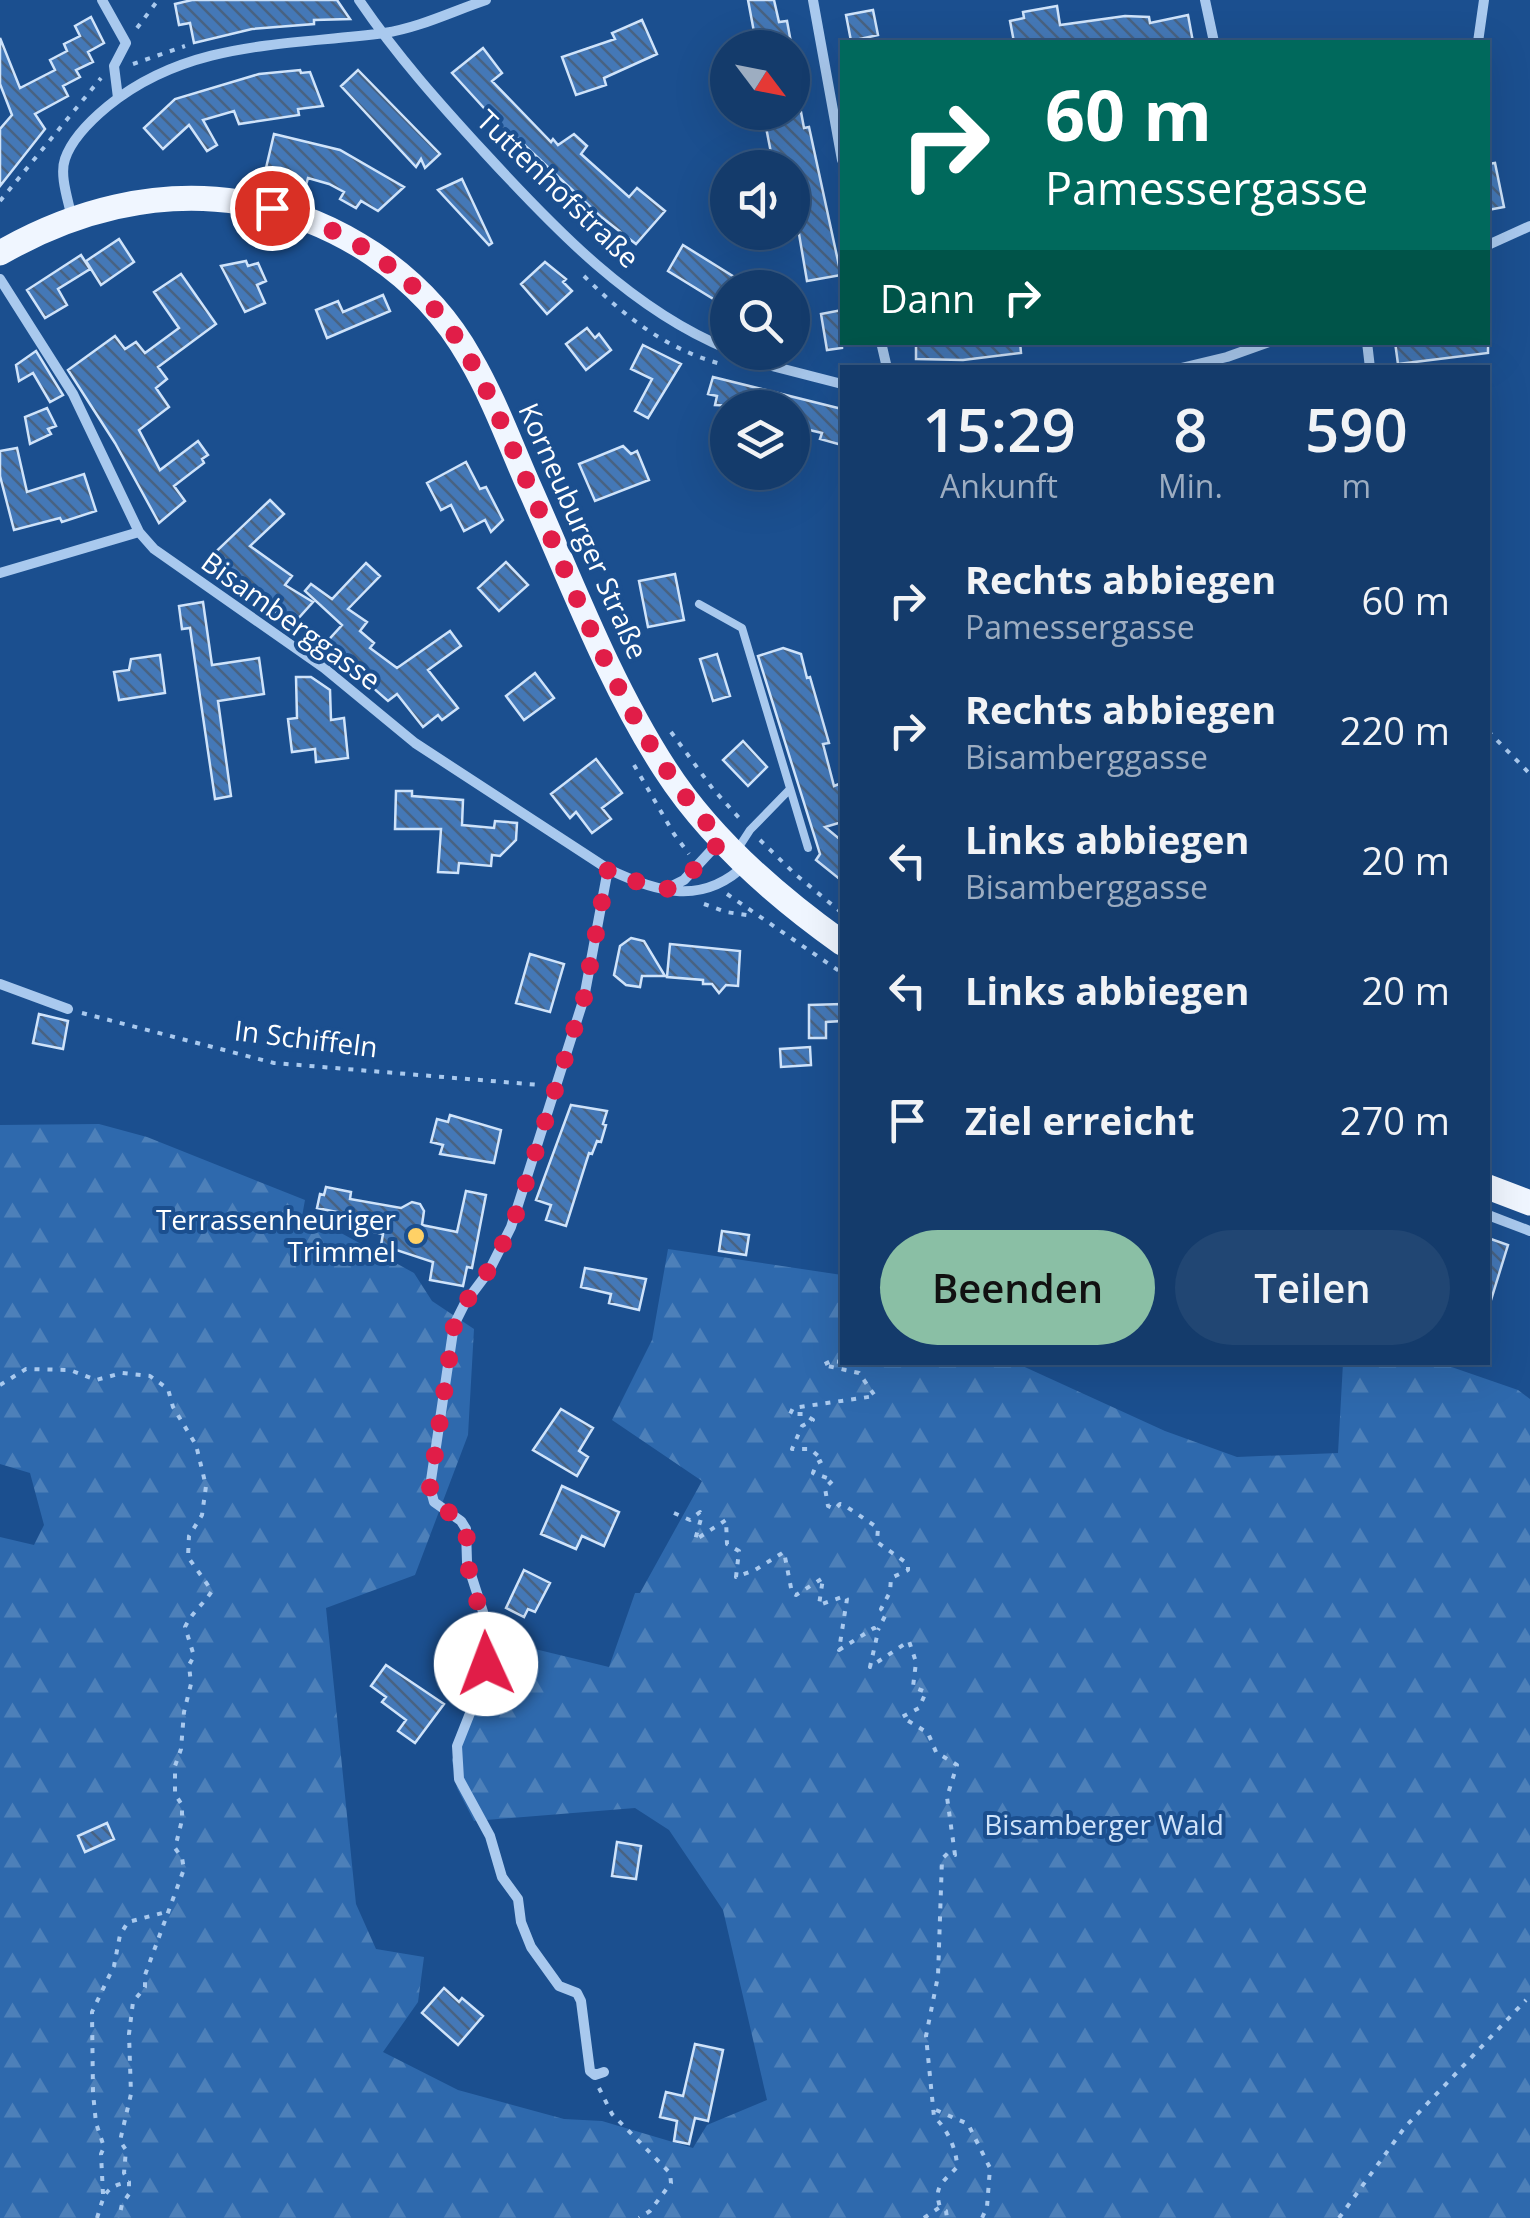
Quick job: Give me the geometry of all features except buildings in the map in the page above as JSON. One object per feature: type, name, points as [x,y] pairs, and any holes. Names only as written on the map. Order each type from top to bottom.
[{"type":"main road","name":"Korneuburger Straße","points":[[0,253],[106,208],[163,199],[210,199],[291,213],[330,228],[382,261],[420,293],[470,358],[596,637],[680,792],[734,852],[840,941]]},
{"type":"main road","points":[[1490,1188],[1530,1203]]},
{"type":"street","points":[[102,0],[126,44],[114,66],[118,98]]},
{"type":"street","name":"Tuttenhofstraße","points":[[359,0],[418,81],[526,198],[585,253],[670,321],[710,340]]},
{"type":"street","points":[[72,220],[63,162],[90,121],[157,74],[231,48],[382,33],[486,0]]},
{"type":"street","points":[[813,0],[840,149]]},
{"type":"street","points":[[1206,0],[1214,40]]},
{"type":"street","points":[[1478,40],[1484,0]]},
{"type":"street","points":[[1490,244],[1530,226]]},
{"type":"street","name":"Bisamberggasse","points":[[0,279],[73,394],[139,532],[154,549],[324,668],[415,743],[608,869],[631,880],[680,892],[719,886]]},
{"type":"street","points":[[1194,365],[1261,345]]},
{"type":"street","points":[[787,370],[840,383]]},
{"type":"street","points":[[0,573],[139,532]]},
{"type":"street","points":[[667,889],[699,866],[734,852]]},
{"type":"street","points":[[719,886],[734,852]]},
{"type":"street","points":[[600,2073],[590,2071],[581,2001],[577,1994],[559,1986],[532,1948],[521,1922],[518,1899],[502,1877],[490,1836],[459,1780],[456,1746],[482,1683],[487,1640],[484,1614],[467,1562],[466,1529],[434,1502],[430,1488],[454,1326],[507,1238],[587,985],[608,869]]},
{"type":"street","points":[[0,984],[68,1009]]},
{"type":"street","points":[[1490,1216],[1530,1231]]},
{"type":"lane","points":[[698,604],[742,628],[808,848]]},
{"type":"lane","points":[[734,852],[790,789]]},
{"type":"path","points":[[126,44],[158,0]]},
{"type":"path","points":[[669,730],[750,830],[840,911]]},
{"type":"path","points":[[1490,733],[1530,774]]},
{"type":"path","points":[[631,760],[674,834],[699,866]]},
{"type":"path","points":[[719,886],[840,972]]},
{"type":"path","points":[[667,889],[726,912],[758,917]]},
{"type":"path","name":"In Schiffeln","points":[[68,1009],[274,1063],[556,1087]]},
{"type":"path","points":[[840,1362],[823,1366],[859,1372],[875,1396],[793,1408],[790,1414],[804,1414],[813,1420],[802,1426],[792,1449],[810,1449],[823,1460],[812,1473],[833,1480],[825,1488],[831,1509],[840,1504],[868,1518],[878,1528],[877,1542],[908,1564],[908,1570],[890,1578],[890,1592],[880,1608],[886,1614],[876,1632],[867,1665],[909,1641],[916,1662],[913,1687],[926,1692],[919,1708],[902,1716],[928,1733],[936,1752],[957,1765],[947,1797],[956,1856],[948,1853],[942,1859],[938,1976],[926,2036],[934,2117],[942,2124],[956,2153],[956,2166],[936,2191],[947,2218]]},
{"type":"path","points":[[0,1386],[26,1369],[70,1370],[96,1380],[122,1373],[150,1376],[168,1389],[173,1407],[196,1445],[206,1486],[202,1515],[189,1536],[188,1557],[212,1591],[192,1612],[185,1626],[194,1656],[189,1665],[191,1684],[175,1766],[175,1794],[182,1805],[175,1848],[184,1869],[145,1975],[145,1987],[133,2002],[130,2094],[120,2141],[126,2150],[124,2174],[128,2194],[119,2218]]},
{"type":"path","points":[[674,1513],[690,1520],[700,1512],[694,1540],[726,1520],[727,1544],[739,1551],[736,1577],[756,1570],[784,1552],[792,1593],[796,1595],[823,1578],[819,1605],[844,1596],[847,1599],[839,1650],[874,1628],[876,1632]]},
{"type":"path","points":[[98,2218],[103,2194],[103,2139],[96,2123],[92,2080],[92,2012],[114,1966],[120,1934],[128,1922],[166,1912]]},
{"type":"path","points":[[1339,2218],[1405,2127],[1526,2000]]},
{"type":"path","points":[[600,2073],[612,2114],[670,2173],[671,2183],[662,2197],[639,2218]]},
{"type":"path","points":[[936,2110],[968,2124],[990,2168],[988,2207],[982,2218]]},
{"type":"path","points":[[103,2194],[115,2184],[128,2182]]},
{"type":"path","points":[[924,2218],[940,2206]]},
{"type":"green space","name":"Bisamberger Wald","points":[[99,1124],[147,1137],[305,1200],[301,1222],[341,1233],[414,1273],[432,1301],[474,1329],[468,1435],[415,1575],[326,1608],[356,1904],[376,1949],[424,1957],[418,2002],[383,2052],[458,2090],[564,2119],[602,2121],[693,2148],[707,2125],[767,2100],[723,1910],[669,1830],[635,1808],[474,1821],[457,1788],[452,1760],[498,1640],[609,1667],[635,1593],[640,1593],[702,1481],[612,1420],[652,1340],[668,1249],[840,1275],[840,1365],[1020,1365],[1165,1431],[1237,1457],[1338,1453],[1343,1365],[1446,1365],[1518,1390],[1530,1399],[1530,2218],[0,2218],[0,1537],[34,1545],[44,1525],[30,1473],[0,1464],[0,1125]]},
{"type":"place","name":"Terrassenheuriger Trimmel","points":[[416,1236]]},
{"type":"route","points":[[272,208],[330,228],[382,261],[420,293],[455,335],[489,395],[617,681],[663,767],[722,840],[684,880],[667,889],[631,880],[608,869],[584,998],[512,1227],[454,1326],[430,1488],[440,1509],[461,1521],[466,1529],[467,1562],[484,1614],[486,1664]]}]
